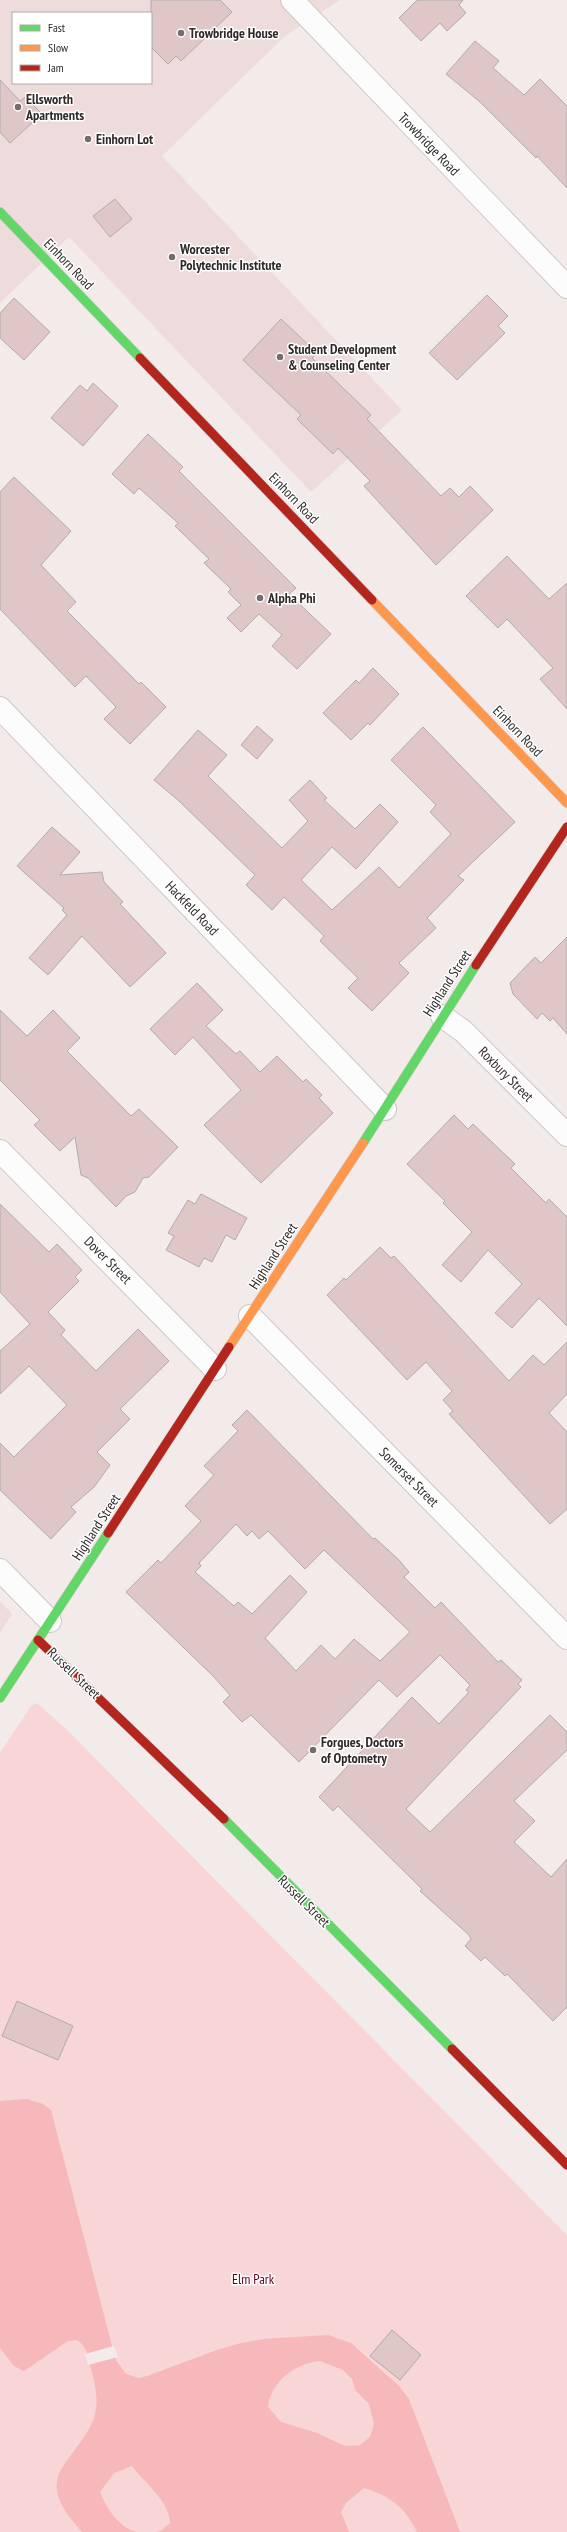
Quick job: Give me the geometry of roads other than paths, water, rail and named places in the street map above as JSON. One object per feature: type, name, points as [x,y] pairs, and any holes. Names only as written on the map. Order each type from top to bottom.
[{"type":"main road","name":"Einhorn Road","points":[[0,212],[567,803]]},
{"type":"main road","name":"Highland Street","points":[[0,1698],[385,1109],[442,1016],[567,828]]},
{"type":"main road","name":"Russell Street","points":[[38,1640],[207,1802],[567,2165]]},
{"type":"street","name":"Trowbridge Road","points":[[292,0],[567,287]]},
{"type":"street","name":"Hackfeld Road","points":[[0,708],[385,1109]]},
{"type":"street","name":"Roxbury Street","points":[[442,1016],[463,1031],[567,1136]]},
{"type":"street","name":"Dover Street","points":[[0,1151],[216,1369]]},
{"type":"street","name":"Somerset Street","points":[[250,1316],[567,1638]]},
{"type":"street","points":[[0,1570],[50,1621]]},
{"type":"place","name":"Trowbridge House","points":[[181,33]]},
{"type":"place","name":"Ellsworth Apartments","points":[[18,107]]},
{"type":"place","name":"Einhorn Lot","points":[[88,139]]},
{"type":"place","name":"Worcester Polytechnic Institute","points":[[172,257]]},
{"type":"place","name":"Student Development & Counseling Center","points":[[280,357]]},
{"type":"place","name":"Alpha Phi","points":[[260,598]]},
{"type":"place","name":"Forgues, Doctors of Optometry","points":[[313,1750]]},
{"type":"park label","name":"Elm Park","points":[[253,2279]]}]
